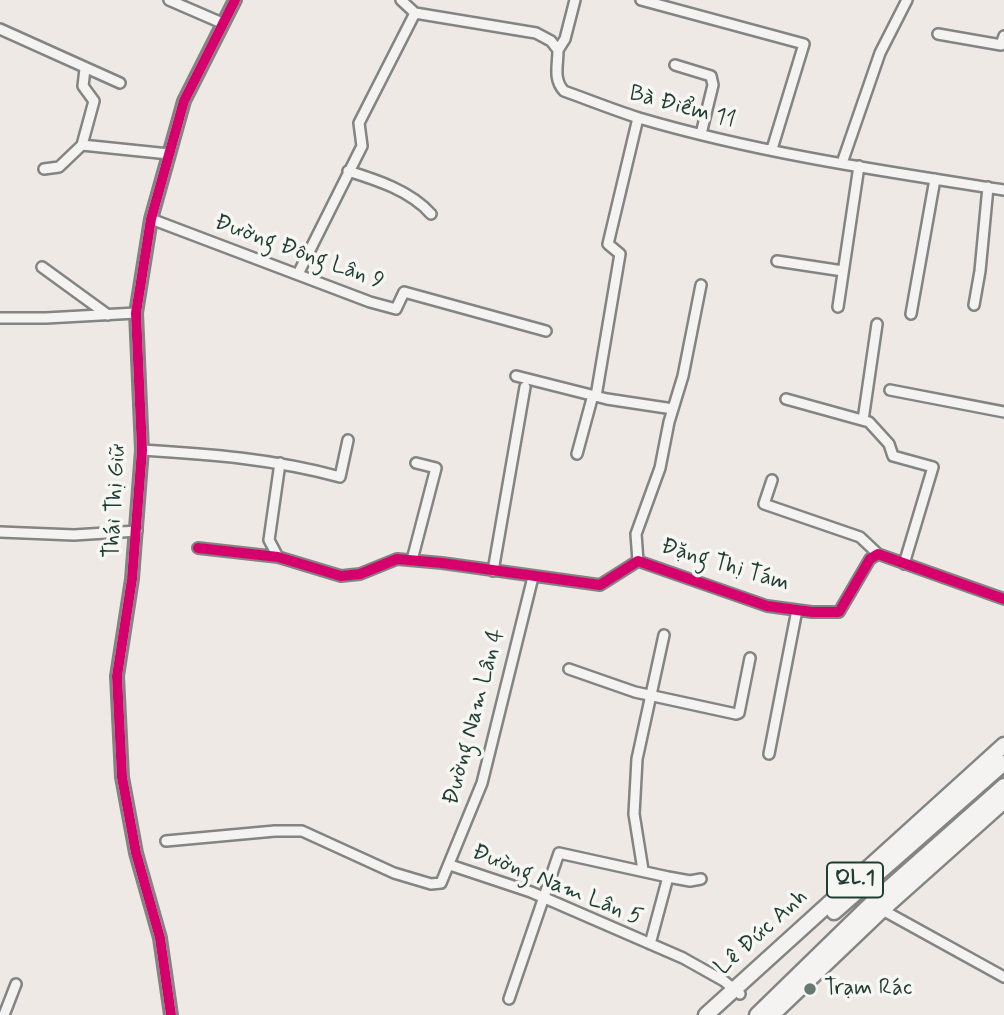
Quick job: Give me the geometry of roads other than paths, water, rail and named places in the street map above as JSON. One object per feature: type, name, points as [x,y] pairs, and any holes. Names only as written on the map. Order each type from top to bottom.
[{"type":"highway","name":"Lê Đức Anh","points":[[706,1015],[737,991],[905,842],[1004,745]]},
{"type":"highway","name":"Lê Đức Anh","points":[[905,842],[1004,763]]},
{"type":"highway","name":"QL.1","points":[[765,1014],[1004,786]]},
{"type":"highway","name":"QL.1","points":[[877,907],[1004,801]]},
{"type":"highway","name":"Lê Đức Anh","points":[[717,1015],[737,991]]},
{"type":"street","points":[[169,0],[222,23]]},
{"type":"street","name":"Thái Thị Giữ","points":[[171,1015],[160,938],[136,853],[122,777],[117,677],[137,531],[142,450],[136,313],[151,219],[184,101],[235,0]]},
{"type":"street","points":[[401,0],[415,13],[536,33],[551,41],[558,50],[565,39],[575,0]]},
{"type":"street","points":[[640,0],[804,44],[772,149]]},
{"type":"street","points":[[842,163],[880,53],[907,0]]},
{"type":"street","points":[[298,274],[362,145],[359,123],[415,13]]},
{"type":"street","points":[[0,29],[120,83]]},
{"type":"street","points":[[938,34],[1001,46],[1004,36]]},
{"type":"street","name":"Bà Điểm 11","points":[[558,50],[556,76],[564,91],[638,118],[842,163],[1004,190]]},
{"type":"street","points":[[675,65],[711,75],[713,85],[701,134]]},
{"type":"street","points":[[44,169],[60,167],[82,145],[94,101],[83,86],[85,69]]},
{"type":"street","points":[[577,454],[605,346],[620,254],[608,244],[638,118]]},
{"type":"street","points":[[82,145],[169,154]]},
{"type":"street","points":[[838,307],[859,166]]},
{"type":"street","points":[[348,172],[370,178],[420,202],[431,214]]},
{"type":"street","points":[[911,314],[935,179]]},
{"type":"street","points":[[974,305],[988,187]]},
{"type":"street","name":"Đường Đông Lân 9","points":[[151,219],[370,302],[396,309],[404,292],[546,331]]},
{"type":"street","points":[[777,261],[843,271]]},
{"type":"street","points":[[42,267],[108,314]]},
{"type":"street","points":[[638,561],[636,534],[660,468],[683,376],[701,285]]},
{"type":"street","points":[[0,318],[136,313]]},
{"type":"street","points":[[863,421],[877,324]]},
{"type":"street","points":[[516,376],[594,396],[673,409]]},
{"type":"street","points":[[493,571],[525,387]]},
{"type":"street","points":[[890,390],[1004,412]]},
{"type":"street","points":[[786,399],[869,422],[889,444],[893,456],[933,467],[904,564]]},
{"type":"street","points":[[142,450],[222,455],[280,463],[340,477],[348,440]]},
{"type":"street","points":[[278,557],[269,540],[280,463]]},
{"type":"street","points":[[412,560],[436,468],[416,463]]},
{"type":"street","points":[[772,480],[764,503],[860,537],[878,554],[1004,599]]},
{"type":"street","points":[[0,532],[74,536],[137,531]]},
{"type":"street","name":"Đặng Thị Tám","points":[[198,548],[278,557],[341,576],[360,574],[397,559],[600,585],[638,561],[767,606],[839,612],[870,559],[878,554]]},
{"type":"street","name":"Đường Nam Lân 4","points":[[450,865],[482,783],[533,577]]},
{"type":"street","points":[[769,754],[797,610]]},
{"type":"street","points":[[643,870],[634,814],[637,759],[664,635]]},
{"type":"street","points":[[569,669],[652,696],[738,714],[750,658]]},
{"type":"street","name":"Đường Nam Lân 5","points":[[166,841],[302,831],[394,873],[431,884],[441,883],[450,865],[543,897],[683,958],[737,991]]},
{"type":"street","points":[[509,999],[559,853],[668,877],[690,881],[701,879]]},
{"type":"street","points":[[650,944],[668,877]]},
{"type":"street","points":[[877,907],[1004,977]]},
{"type":"street","points":[[4,1015],[16,984]]},
{"type":"place","name":"Trạm Rác","points":[[810,989]]}]
